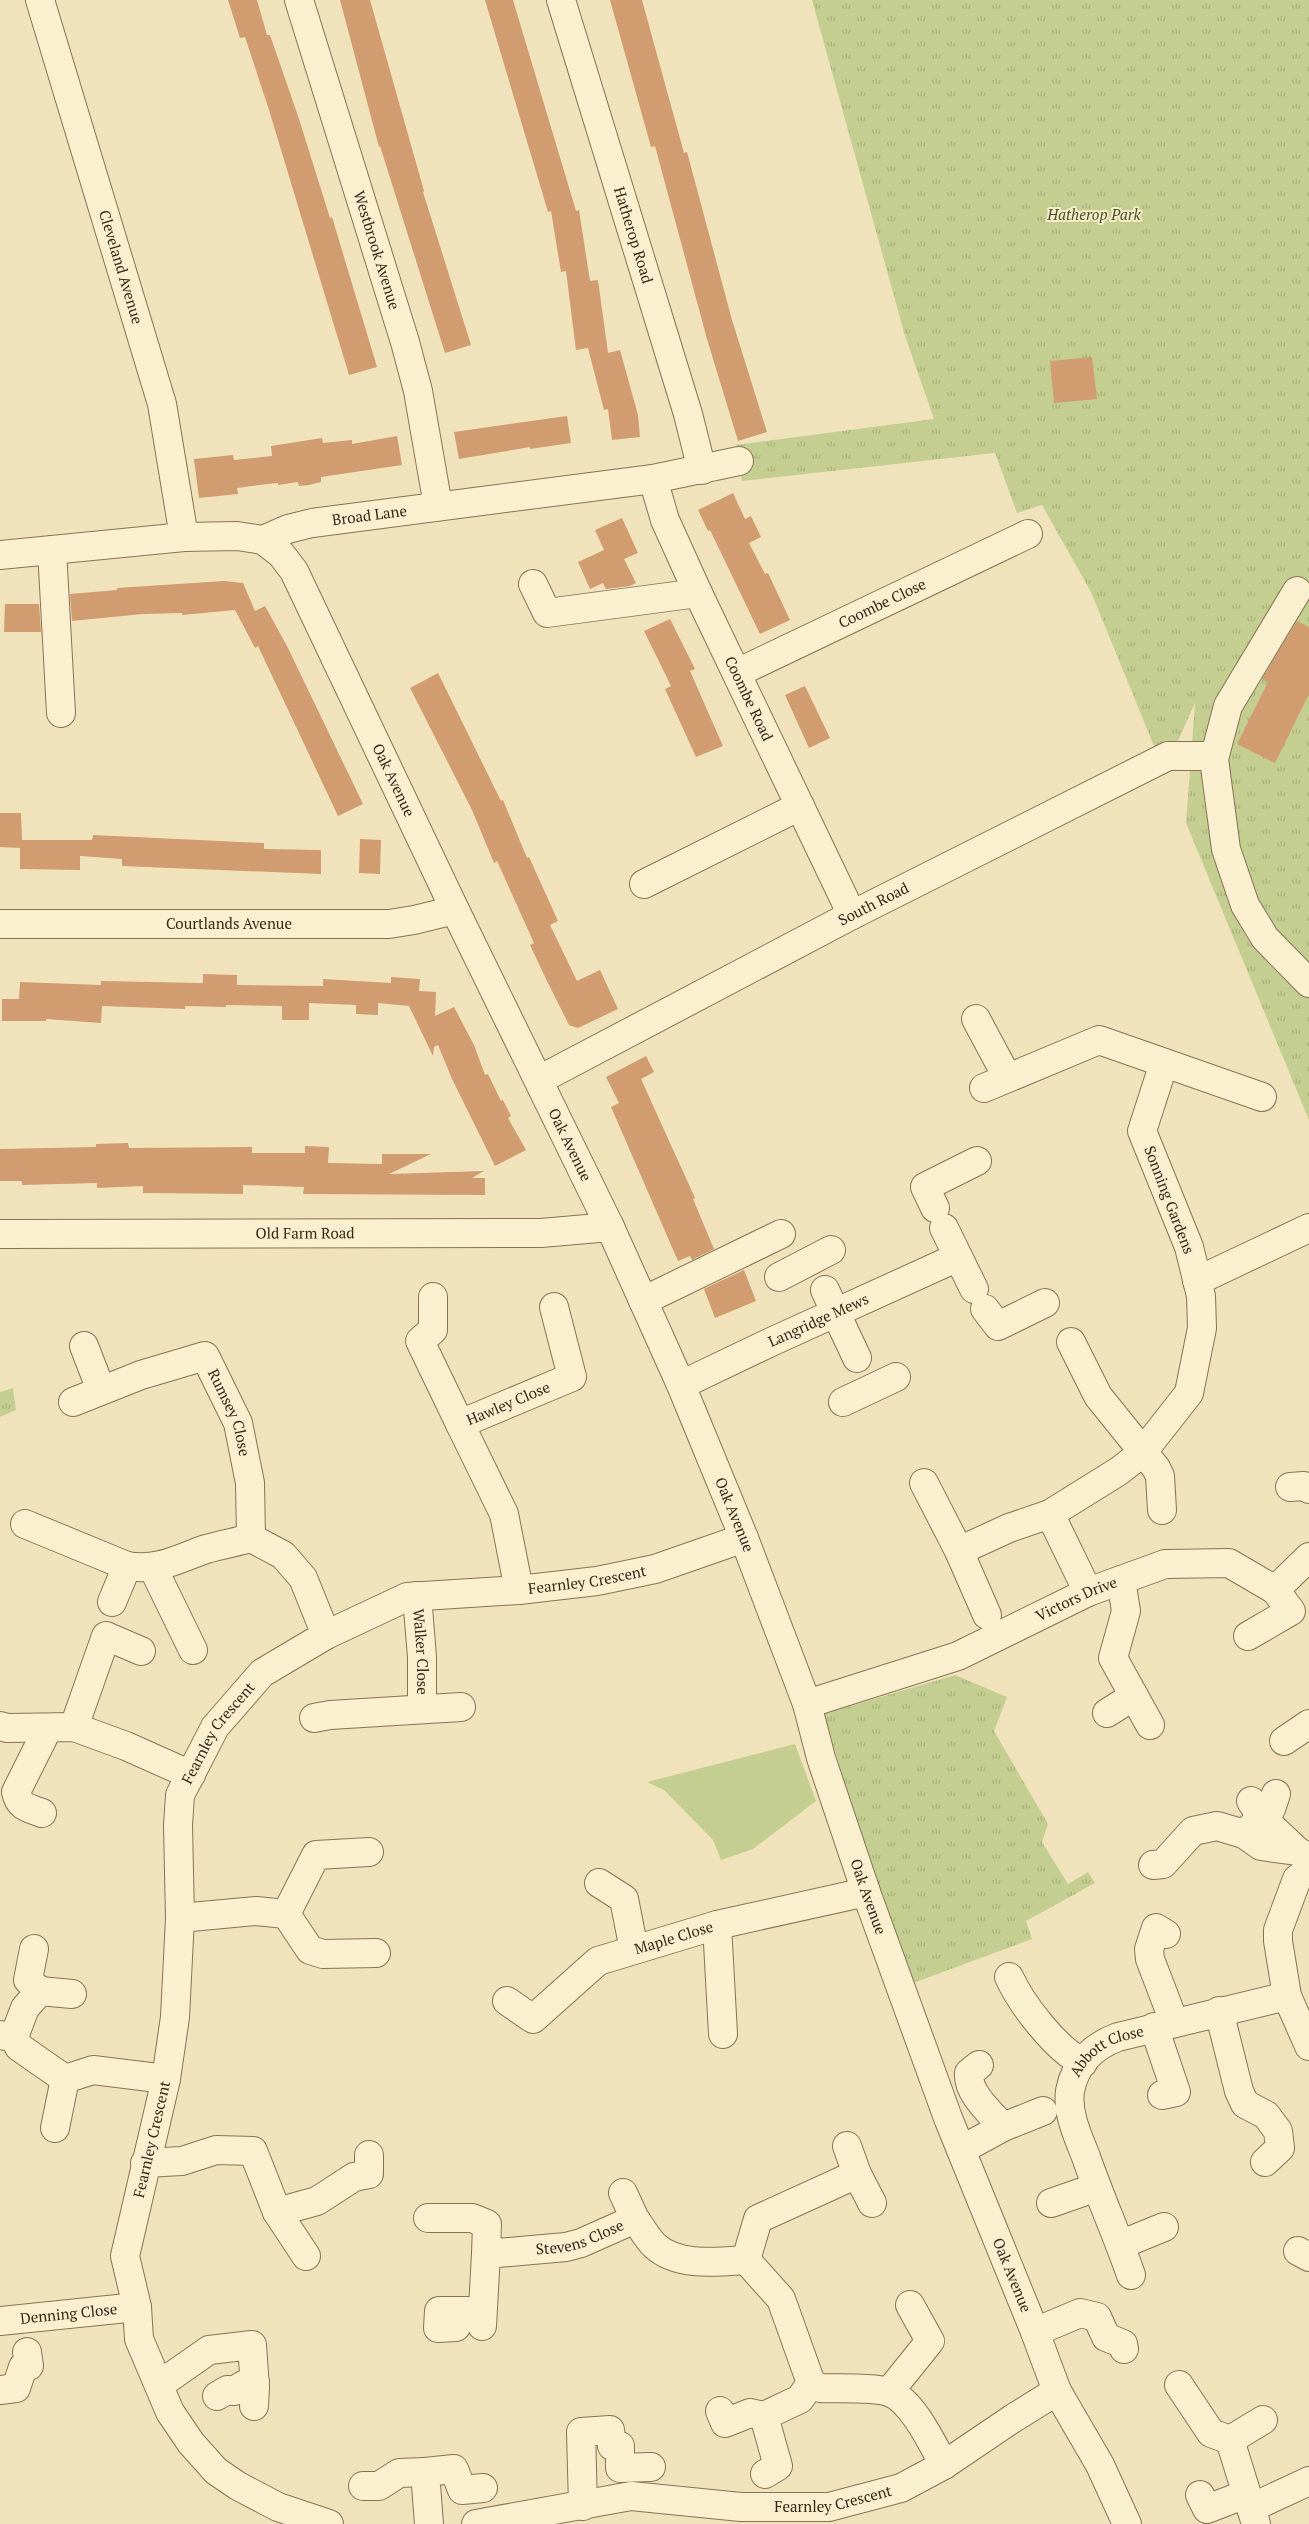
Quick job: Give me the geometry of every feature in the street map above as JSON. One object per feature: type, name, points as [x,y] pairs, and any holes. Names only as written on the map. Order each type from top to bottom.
[{"type":"street","name":"Cleveland Avenue","points":[[40,0],[162,404],[184,537]]},
{"type":"street","name":"Westbrook Avenue","points":[[299,0],[411,363],[438,506]]},
{"type":"street","name":"Hatherop Road","points":[[561,0],[688,414],[702,470]]},
{"type":"street","name":"Broad Lane","points":[[0,555],[184,537],[237,536],[263,540],[299,526],[652,479],[739,461]]},
{"type":"street","name":"Coombe Road","points":[[652,479],[665,520],[698,593],[852,915]]},
{"type":"street","name":"Coombe Close","points":[[736,673],[1028,534]]},
{"type":"street","name":"Oak Avenue","points":[[263,540],[281,554],[294,571],[455,910],[610,1228],[681,1385],[744,1538],[807,1704],[822,1758],[866,1892],[961,2150],[1057,2391],[1100,2465],[1127,2524]]},
{"type":"street","points":[[52,550],[61,713]]},
{"type":"street","points":[[533,584],[546,613],[698,593]]},
{"type":"street","points":[[1297,591],[1228,706],[1214,759],[1226,849],[1245,905],[1265,938],[1309,983]]},
{"type":"street","name":"South Road","points":[[539,1080],[852,915],[1168,756],[1206,756],[1214,759]]},
{"type":"street","points":[[644,884],[800,806]]},
{"type":"street","name":"Courtlands Avenue","points":[[0,924],[389,924],[455,910]]},
{"type":"street","points":[[976,1019],[996,1082],[1099,1040],[1262,1097]]},
{"type":"street","name":"Sonning Gardens","points":[[959,1551],[1009,1528],[1050,1514],[1120,1471],[1142,1452],[1188,1393],[1202,1328],[1201,1296],[1189,1247],[1142,1131],[1164,1063]]},
{"type":"street","points":[[977,1160],[925,1187],[939,1218],[979,1299],[998,1326],[1045,1303]]},
{"type":"street","name":"Old Farm Road","points":[[0,1234],[72,1241],[541,1233],[610,1228]]},
{"type":"street","points":[[1197,1281],[1309,1228]]},
{"type":"street","points":[[643,1301],[780,1234]]},
{"type":"street","name":"Langridge Mews","points":[[681,1385],[823,1276],[958,1257]]},
{"type":"street","points":[[779,1277],[823,1276],[865,1375]]},
{"type":"street","points":[[433,1298],[433,1330],[420,1341],[460,1424]]},
{"type":"street","name":"Hawley Close","points":[[519,1590],[504,1514],[460,1424],[572,1377],[554,1307]]},
{"type":"street","points":[[1071,1342],[1098,1396],[1160,1476],[1162,1510]]},
{"type":"street","points":[[73,1402],[101,1390],[84,1346]]},
{"type":"street","name":"Rumsey Close","points":[[101,1390],[141,1375],[205,1356],[238,1423],[250,1483],[251,1538]]},
{"type":"street","points":[[865,1375],[896,1377]]},
{"type":"street","points":[[843,1402],[865,1375]]},
{"type":"street","points":[[924,1483],[959,1551],[987,1615]]},
{"type":"street","points":[[1050,1514],[1088,1592]]},
{"type":"street","points":[[25,1524],[140,1567],[251,1538],[283,1555],[303,1578],[326,1635]]},
{"type":"street","name":"Fearnley Crescent","points":[[329,2524],[278,2507],[238,2486],[216,2471],[191,2443],[170,2412],[139,2339],[137,2307],[125,2256],[145,2163],[166,2079],[175,2017],[180,1918],[178,1826],[180,1795],[215,1728],[262,1673],[326,1635],[407,1597],[519,1590],[597,1581],[655,1569],[744,1538]]},
{"type":"street","points":[[1275,1590],[1309,1557]]},
{"type":"street","name":"Victors Drive","points":[[807,1704],[958,1656],[1088,1592],[1165,1564],[1229,1563],[1275,1590],[1300,1616],[1248,1636]]},
{"type":"street","points":[[112,1602],[140,1567]]},
{"type":"street","points":[[140,1567],[193,1650]]},
{"type":"street","points":[[1121,1580],[1126,1611],[1113,1658],[1150,1725]]},
{"type":"street","name":"Walker Close","points":[[417,1596],[422,1656],[422,1709]]},
{"type":"street","points":[[42,1813],[24,1807],[18,1801],[16,1792],[61,1728],[89,1683],[106,1636],[141,1651]]},
{"type":"street","points":[[1107,1713],[1134,1696]]},
{"type":"street","points":[[314,1718],[461,1707]]},
{"type":"street","points":[[1284,1741],[1309,1724]]},
{"type":"street","points":[[0,1726],[7,1728],[61,1728],[126,1746],[191,1775]]},
{"type":"street","points":[[1153,1865],[1163,1864],[1193,1831],[1217,1826],[1258,1812],[1261,1846],[1305,1860],[1278,1930],[1278,1942],[1287,1996],[1309,2046]]},
{"type":"street","points":[[286,1914],[316,1854],[369,1852]]},
{"type":"street","points":[[599,1883],[624,1899],[634,1950]]},
{"type":"street","name":"Maple Close","points":[[507,2002],[532,2028],[598,1961],[717,1925],[866,1892]]},
{"type":"street","points":[[180,1918],[256,1911],[286,1914]]},
{"type":"street","points":[[286,1914],[310,1950],[323,1954],[376,1953]]},
{"type":"street","points":[[717,1925],[723,2034]]},
{"type":"street","points":[[1162,2096],[1176,2092],[1149,1949],[1156,1928],[1166,1934]]},
{"type":"street","points":[[34,1949],[28,1980],[40,1991],[72,1994]]},
{"type":"street","points":[[1009,1977],[1048,2035],[1083,2063]]},
{"type":"street","points":[[40,1991],[25,2008],[7,2036],[64,2080]]},
{"type":"street","name":"Abbott Close","points":[[1131,2275],[1072,2120],[1070,2105],[1074,2076],[1091,2051],[1103,2042],[1164,2024],[1287,1996]]},
{"type":"street","points":[[1219,2011],[1232,2094],[1245,2104],[1266,2115],[1278,2131],[1280,2148],[1265,2162]]},
{"type":"street","points":[[979,2065],[969,2073],[970,2085],[981,2102],[1003,2126]]},
{"type":"street","points":[[64,2080],[93,2070],[166,2079]]},
{"type":"street","points":[[56,2128],[64,2080]]},
{"type":"street","points":[[961,2150],[1003,2126],[1043,2112]]},
{"type":"street","points":[[847,2146],[872,2204]]},
{"type":"street","points":[[145,2163],[182,2161],[216,2150],[253,2151],[277,2212],[306,2256]]},
{"type":"street","points":[[277,2212],[317,2202],[354,2177],[369,2174],[369,2155]]},
{"type":"street","points":[[858,2174],[758,2219],[746,2260],[781,2299],[811,2383],[820,2388],[889,2392],[902,2401],[923,2426],[944,2465]]},
{"type":"street","points":[[1053,2195],[1096,2186]]},
{"type":"street","points":[[623,2193],[635,2219]]},
{"type":"street","points":[[428,2218],[472,2218],[487,2224],[486,2254],[473,2321]]},
{"type":"street","name":"Stevens Close","points":[[486,2254],[581,2244],[635,2219],[654,2245],[667,2254],[702,2262],[746,2260]]},
{"type":"street","points":[[1120,2245],[1164,2227]]},
{"type":"street","points":[[889,2392],[930,2341],[910,2305]]},
{"type":"street","name":"Denning Close","points":[[0,2321],[137,2307]]},
{"type":"street","points":[[1035,2332],[1080,2313],[1105,2310],[1106,2337],[1122,2344],[1124,2349]]},
{"type":"street","points":[[158,2385],[209,2350],[252,2345],[255,2392],[243,2385],[235,2390],[227,2390],[217,2396]]},
{"type":"street","points":[[8,2389],[23,2367],[29,2366],[27,2352]]},
{"type":"street","points":[[720,2411],[726,2422],[750,2413],[764,2416],[800,2398],[811,2383]]},
{"type":"street","points":[[1179,2385],[1211,2433],[1230,2440]]},
{"type":"street","name":"Fearnley Crescent","points":[[476,2524],[520,2520],[631,2496],[830,2515],[901,2488],[944,2465],[1057,2391]]},
{"type":"street","points":[[764,2416],[778,2466],[765,2474]]},
{"type":"street","points":[[1230,2440],[1263,2420]]},
{"type":"street","points":[[583,2506],[581,2432],[610,2430],[612,2446],[620,2446],[620,2468],[651,2467]]},
{"type":"street","points":[[1230,2440],[1251,2509]]},
{"type":"street","points":[[363,2486],[379,2486],[412,2472],[454,2469],[462,2490],[483,2488]]},
{"type":"street","points":[[412,2472],[429,2524]]},
{"type":"street","points":[[1200,2495],[1207,2509],[1251,2509],[1309,2481]]},
{"type":"green space","name":"Hatherop Park","points":[[812,0],[1309,0],[1309,1120],[1186,823],[1195,703],[1177,743],[1162,751],[1154,746],[1091,592],[1042,505],[1017,513],[995,453],[742,481],[736,445],[934,419],[905,336]]},
{"type":"green space","points":[[13,1388],[16,1410],[0,1417],[0,1392]]},
{"type":"green space","points":[[955,1675],[1007,1697],[994,1731],[1048,1824],[1042,1842],[1068,1884],[1088,1872],[1095,1883],[1026,1921],[1032,1939],[905,1986],[824,1714]]},
{"type":"green space","points":[[795,1744],[816,1801],[753,1849],[721,1860],[713,1840],[664,1790],[647,1782]]},
{"type":"building","points":[[228,0],[257,0],[267,35],[270,35],[299,119],[330,218],[332,217],[377,367],[349,375],[269,110],[245,37],[240,38]]},
{"type":"building","points":[[340,0],[370,0],[423,192],[471,345],[445,353],[379,147]]},
{"type":"building","points":[[485,0],[513,0],[576,211],[579,210],[590,281],[598,280],[608,353],[620,350],[638,415],[640,437],[612,440],[608,409],[604,410],[588,348],[576,350],[566,271],[561,272],[551,211],[548,212]]},
{"type":"building","points":[[610,0],[642,0],[684,153],[687,152],[732,320],[767,432],[738,441],[707,339],[655,146],[651,147]]},
{"type":"building","points":[[1092,357],[1097,399],[1054,403],[1050,361]]},
{"type":"building","points":[[567,416],[571,443],[530,449],[530,447],[459,459],[454,432]]},
{"type":"building","points":[[397,436],[402,465],[321,477],[321,482],[309,485],[299,486],[298,482],[259,485],[237,488],[238,494],[199,498],[194,459],[233,455],[234,460],[272,456],[271,446],[322,438],[323,443],[352,440],[352,444]]},
{"type":"building","points":[[733,493],[745,519],[751,516],[761,537],[749,543],[765,574],[768,573],[790,620],[760,634],[710,530],[708,531],[698,510]]},
{"type":"building","points":[[622,518],[638,553],[624,559],[636,583],[630,586],[606,589],[603,583],[590,589],[578,562],[604,550],[595,530]]},
{"type":"building","points":[[224,581],[243,583],[255,611],[265,606],[287,646],[363,804],[338,816],[258,646],[255,648],[235,610],[182,615],[182,613],[143,614],[72,621],[70,594],[117,590],[117,588]]},
{"type":"building","points":[[5,604],[39,604],[41,632],[4,632]]},
{"type":"building","points":[[670,619],[695,669],[690,671],[723,746],[696,757],[665,689],[671,686],[644,631]]},
{"type":"building","points":[[1297,621],[1309,627],[1309,694],[1275,763],[1237,744],[1268,682],[1262,679]]},
{"type":"building","points":[[438,673],[501,801],[503,800],[527,858],[529,857],[558,921],[550,925],[577,981],[600,970],[618,1009],[578,1028],[569,1025],[546,979],[530,945],[534,943],[497,861],[494,863],[472,810],[410,688]]},
{"type":"building","points":[[805,686],[830,738],[809,748],[785,695]]},
{"type":"building","points":[[0,813],[21,813],[22,840],[92,840],[93,835],[264,843],[264,849],[321,850],[321,874],[122,866],[122,859],[80,856],[80,870],[20,869],[20,848],[0,847]]},
{"type":"building","points":[[360,839],[381,840],[380,874],[359,873]]},
{"type":"building","points":[[203,974],[237,975],[237,985],[323,986],[323,979],[391,983],[391,977],[420,979],[419,991],[436,992],[435,1016],[454,1007],[474,1045],[485,1075],[488,1074],[501,1101],[503,1100],[511,1116],[508,1118],[526,1150],[495,1166],[452,1079],[438,1045],[434,1047],[433,1056],[409,1006],[378,1003],[378,1015],[356,1014],[356,1005],[309,1003],[309,1020],[282,1020],[282,1006],[185,1006],[185,1009],[102,1006],[101,1023],[46,1019],[46,1021],[2,1021],[2,999],[19,999],[20,982],[101,985],[101,981],[203,983]]},
{"type":"building","points":[[646,1056],[654,1072],[641,1079],[695,1198],[693,1199],[714,1249],[692,1260],[690,1256],[678,1261],[611,1107],[619,1103],[606,1077]]},
{"type":"building","points":[[128,1143],[129,1148],[252,1147],[252,1153],[305,1153],[305,1146],[329,1147],[328,1163],[382,1164],[382,1154],[431,1154],[389,1174],[484,1171],[472,1178],[485,1178],[485,1195],[303,1194],[304,1187],[243,1185],[243,1194],[143,1193],[143,1186],[97,1188],[97,1183],[22,1185],[22,1181],[0,1181],[0,1149],[96,1147],[96,1144]]},
{"type":"building","points":[[744,1270],[756,1301],[715,1318],[704,1289]]}]
